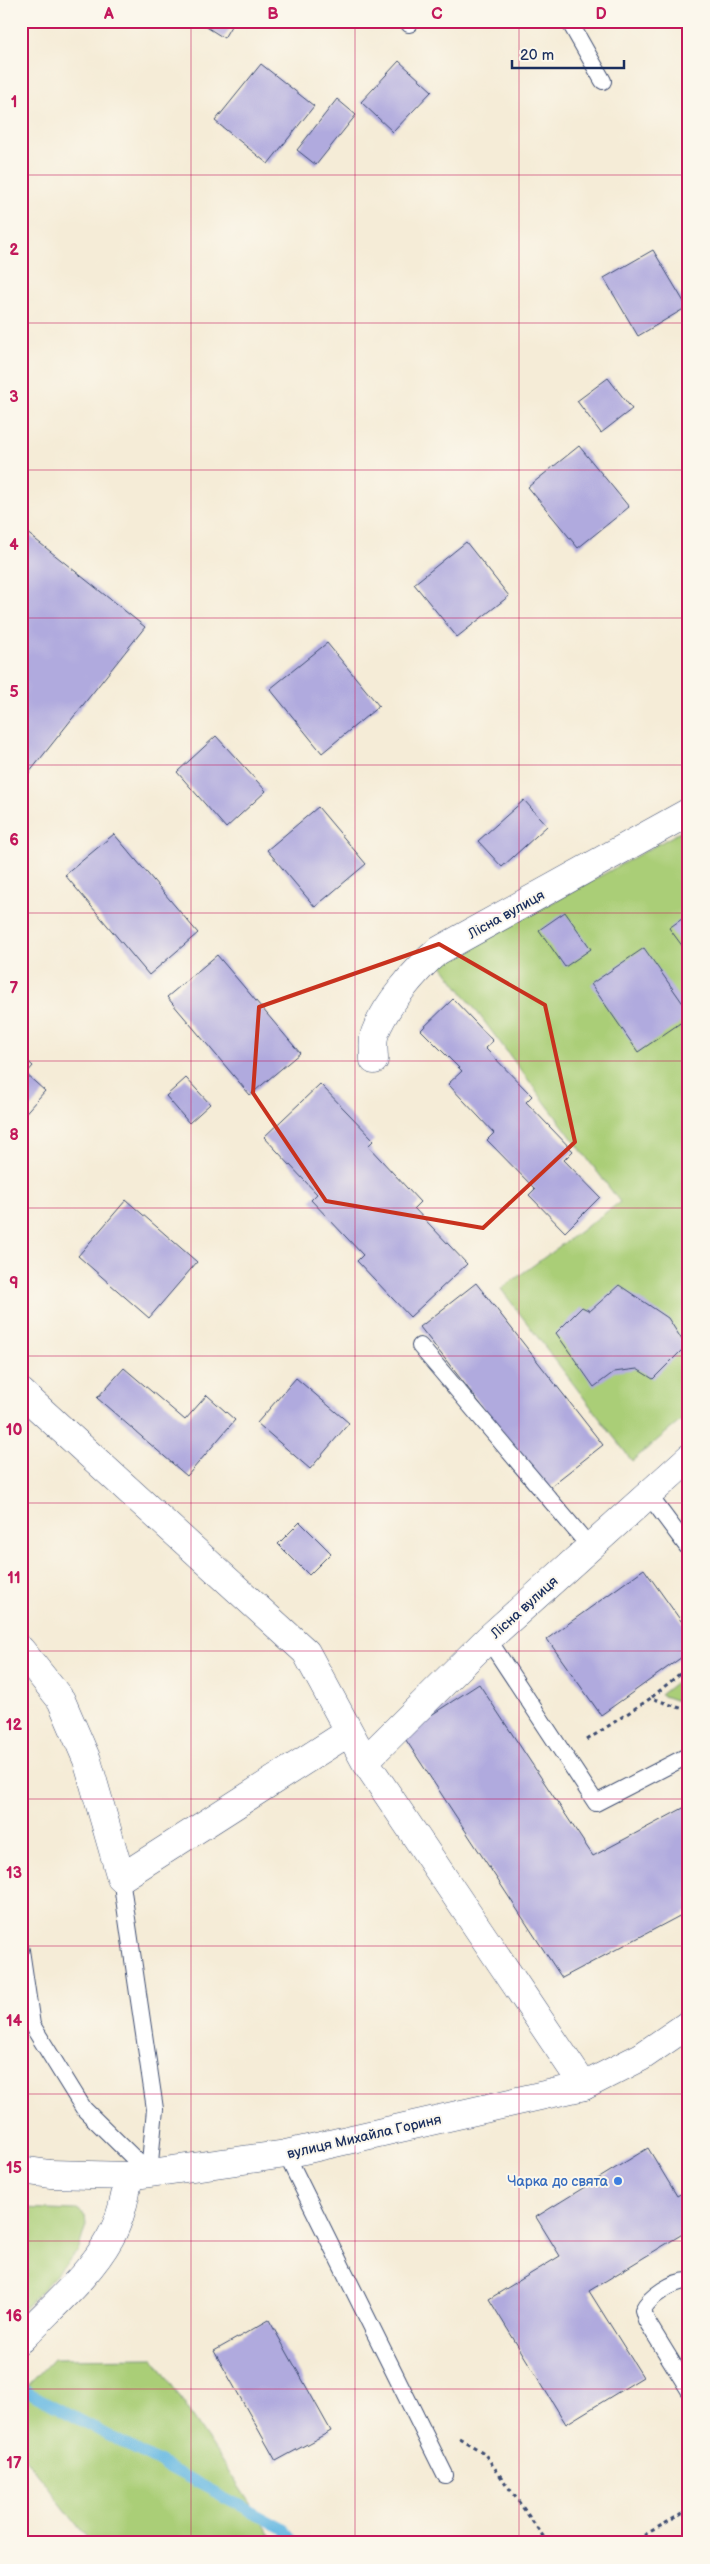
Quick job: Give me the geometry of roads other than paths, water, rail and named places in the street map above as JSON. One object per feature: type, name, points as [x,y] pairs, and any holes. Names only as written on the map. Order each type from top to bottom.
[{"type":"street","name":"Лісна вулиця","points":[[374,1060],[374,1034],[405,984],[438,951],[689,812]]},
{"type":"street","points":[[21,1392],[306,1652],[365,1761],[584,2086]]},
{"type":"street","name":"Лісна вулиця","points":[[365,1761],[488,1639],[689,1458]]},
{"type":"street","points":[[21,1650],[61,1700],[87,1760],[121,1878],[349,1732]]},
{"type":"street","name":"вулиця Михайла Гориня","points":[[21,2170],[50,2174],[139,2174],[286,2154],[584,2086],[641,2057],[689,2024]]},
{"type":"street","points":[[21,2339],[101,2252],[111,2237],[123,2205],[139,2174]]},
{"type":"lane","points":[[569,21],[603,81]]},
{"type":"lane","points":[[420,1346],[590,1546]]},
{"type":"lane","points":[[648,1494],[689,1549]]},
{"type":"lane","points":[[488,1639],[596,1803],[689,1755]]},
{"type":"lane","points":[[121,1878],[155,2109],[139,2174]]},
{"type":"lane","points":[[21,1950],[32,2025],[84,2109],[139,2174]]},
{"type":"lane","points":[[286,2154],[411,2409],[446,2476]]},
{"type":"lane","points":[[689,2281],[678,2283],[648,2300],[643,2310],[646,2320],[689,2390]]},
{"type":"waterway","points":[[24,2390],[284,2529],[293,2543]]},
{"type":"place","name":"Чарка до свята","points":[[618,2181]]}]
